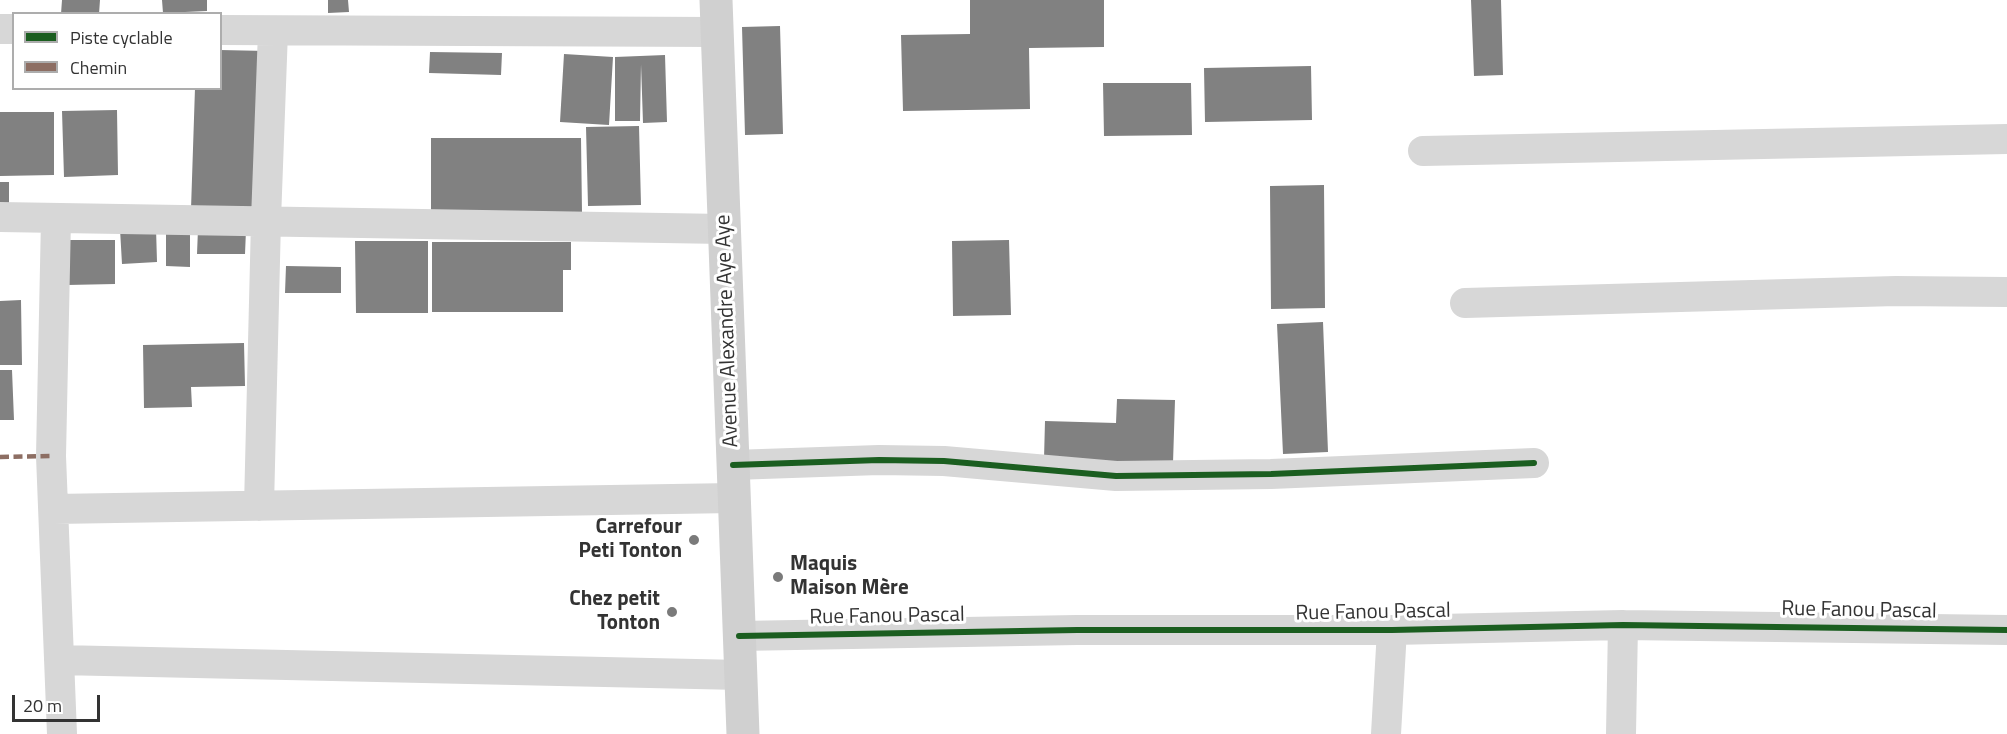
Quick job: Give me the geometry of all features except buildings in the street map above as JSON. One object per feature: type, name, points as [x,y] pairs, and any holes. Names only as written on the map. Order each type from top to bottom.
[{"type":"street","points":[[222,30],[273,31],[716,16]]},
{"type":"street","name":"Avenue Alexandre Aye Aye","points":[[716,16],[743,734]]},
{"type":"street","points":[[259,506],[273,31]]},
{"type":"street","points":[[1423,151],[2007,139]]},
{"type":"street","points":[[0,217],[724,230]]},
{"type":"street","points":[[56,219],[51,456],[62,734]]},
{"type":"street","points":[[1465,303],[1896,291],[2007,292]]},
{"type":"street","points":[[733,465],[879,460],[944,461],[1116,476],[1270,474],[1534,463]]},
{"type":"street","points":[[54,509],[734,498]]},
{"type":"street","points":[[1621,734],[1623,625]]},
{"type":"street","name":"Rue Fanou Pascal","points":[[739,636],[1077,630],[1392,630],[1623,625],[2007,630]]},
{"type":"street","points":[[1386,734],[1392,630]]},
{"type":"street","points":[[59,660],[741,675]]},
{"type":"marked path","points":[[0,457],[51,456]]},
{"type":"cycle path","points":[[733,465],[879,460],[944,461],[1116,476],[1271,474],[1534,463]]},
{"type":"cycle path","points":[[739,636],[1077,630],[1392,630],[1623,625],[2007,630]]},
{"type":"place","name":"Carrefour Peti Tonton","points":[[694,540]]},
{"type":"place","name":"Maquis Maison Mère","points":[[778,577]]},
{"type":"place","name":"Chez petit Tonton","points":[[672,612]]}]
